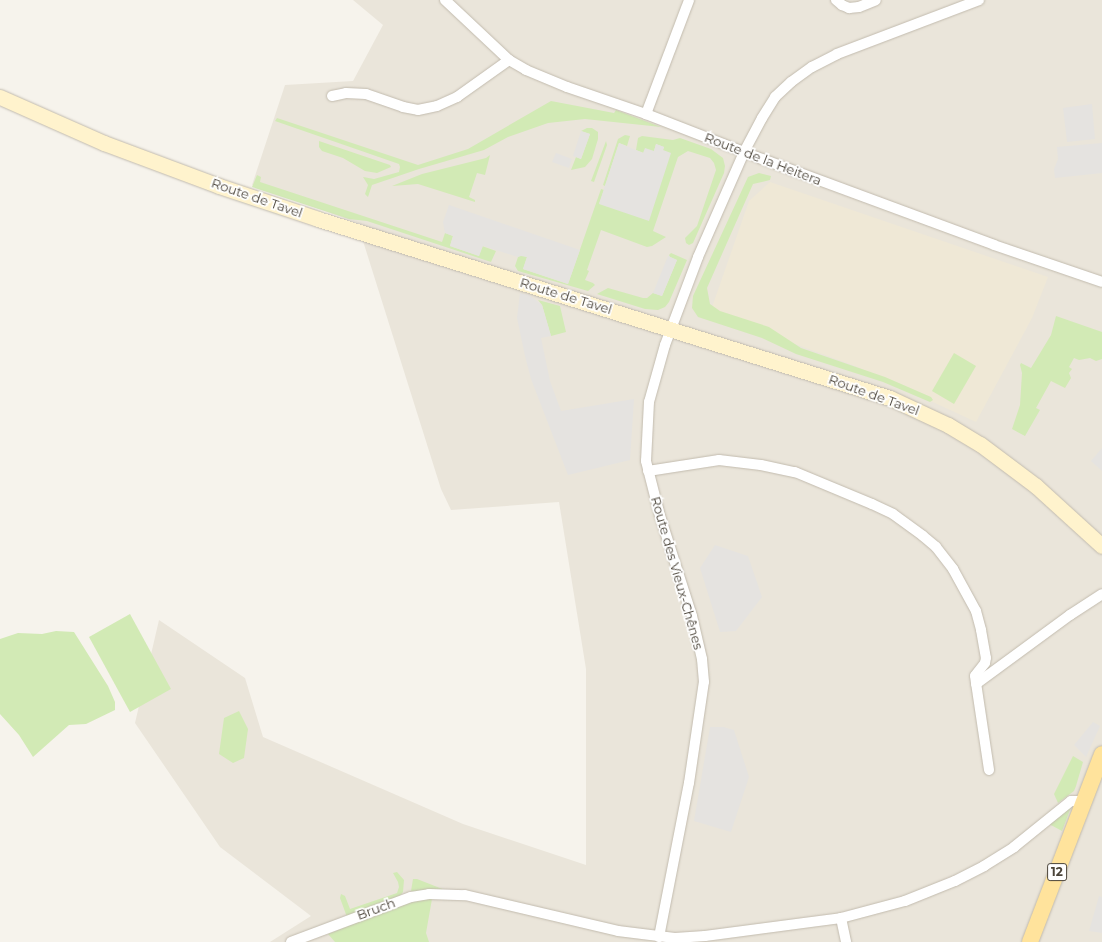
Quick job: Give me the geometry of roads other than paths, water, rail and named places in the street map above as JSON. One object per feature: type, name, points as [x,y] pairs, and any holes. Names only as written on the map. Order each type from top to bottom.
[{"type":"main road","name":"Route de Tavel","points":[[0,97],[97,140],[219,186],[318,219],[890,398],[948,425],[998,457],[1036,486],[1102,546]]},
{"type":"main road","name":"12","points":[[1030,942],[1102,754]]},
{"type":"street","name":"Route de la Heitera","points":[[445,0],[509,60],[526,70],[567,87],[646,114],[994,245],[1102,282]]},
{"type":"street","points":[[646,114],[689,0]]},
{"type":"street","points":[[836,0],[849,8],[859,7],[876,0]]},
{"type":"street","name":"Route des Vieux-Chênes","points":[[659,937],[689,783],[704,682],[702,659],[692,616],[660,516],[648,471],[646,453],[649,402],[670,328],[698,256],[744,152],[775,97],[791,82],[812,67],[837,54],[872,39],[979,0]]},
{"type":"street","points":[[332,96],[346,93],[366,94],[403,107],[418,110],[437,106],[457,97],[509,60]]},
{"type":"street","points":[[648,471],[719,460],[779,469],[812,478],[841,490],[872,504],[912,526],[945,558],[961,582],[976,611],[986,658],[985,664],[975,676],[989,770]]},
{"type":"street","points":[[976,684],[1070,615],[1102,594]]},
{"type":"street","name":"Bruch","points":[[291,942],[411,897],[429,894],[465,895],[618,931],[659,937],[705,936],[841,918],[910,899],[955,881],[984,866],[1014,847],[1070,801],[1084,801]]},
{"type":"street","points":[[841,918],[846,942]]}]
